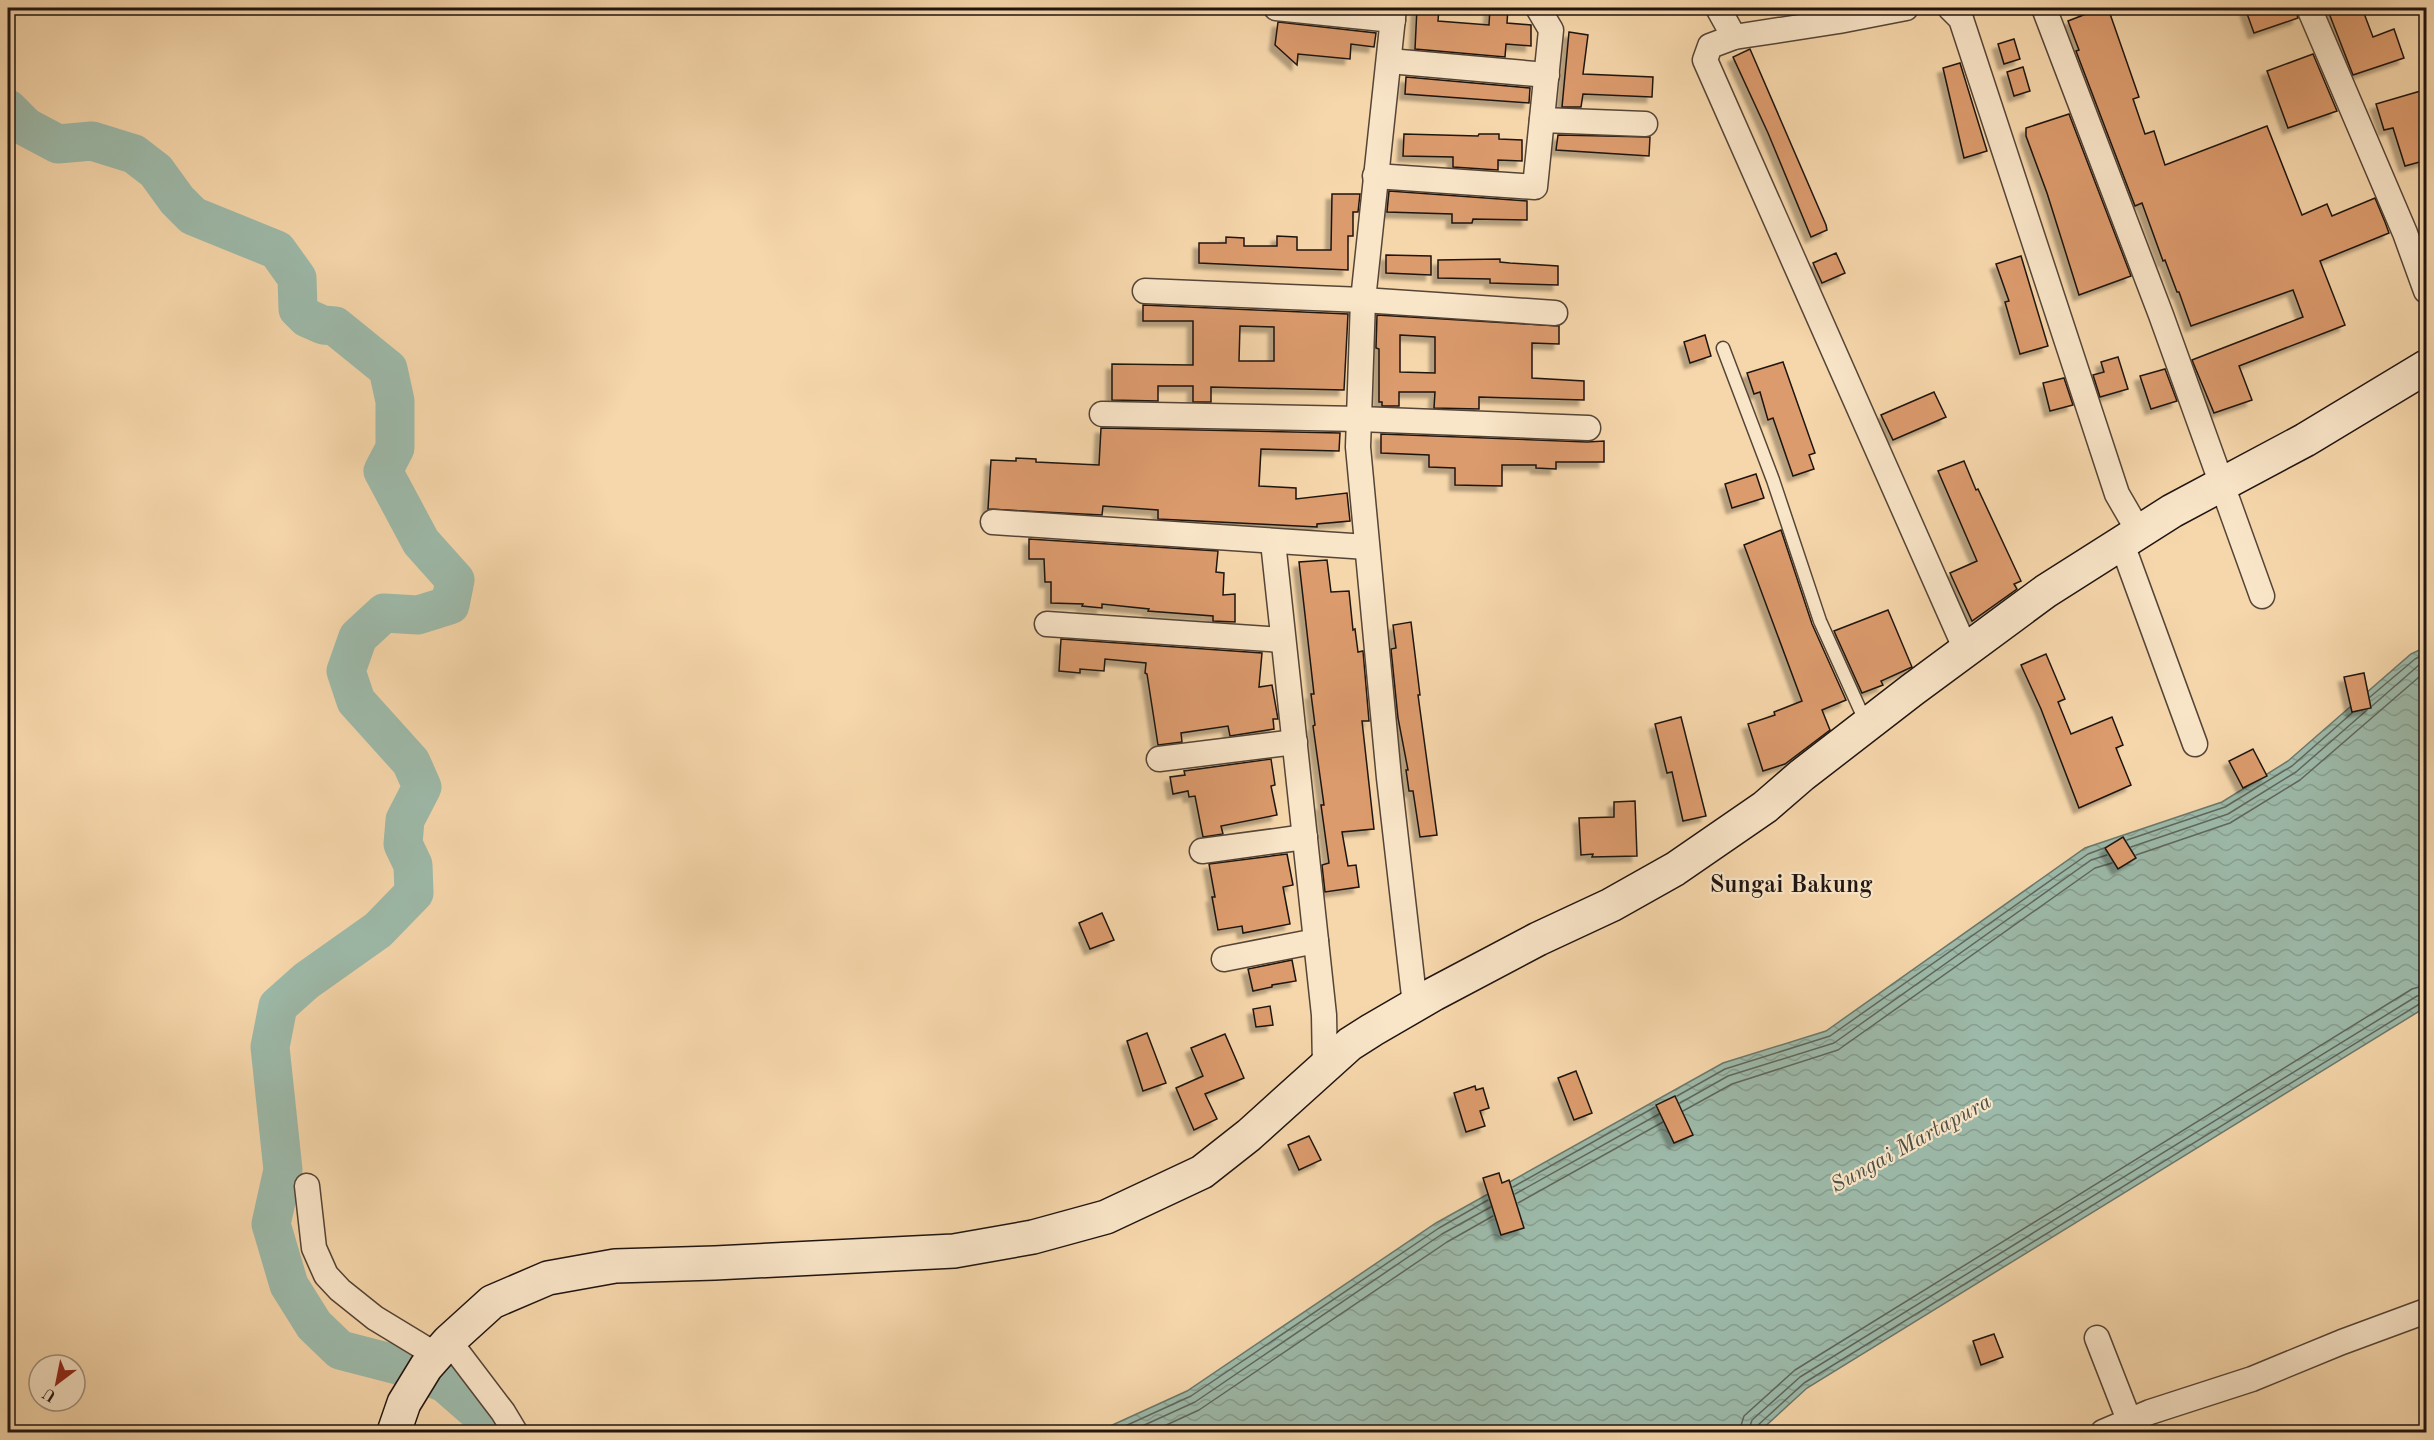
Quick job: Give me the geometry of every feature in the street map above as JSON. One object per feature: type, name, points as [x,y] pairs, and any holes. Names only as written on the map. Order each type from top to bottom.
[{"type":"street","points":[[1276,8],[1393,14],[1363,300],[1359,447],[1389,778],[1415,1005]]},
{"type":"street","points":[[1375,176],[1535,187],[1551,30],[1538,8]]},
{"type":"street","points":[[1718,8],[1734,37]]},
{"type":"street","points":[[1906,8],[1835,14],[1734,37],[1710,46],[1705,60],[1966,650]]},
{"type":"street","points":[[1950,8],[1961,19],[2117,494],[2195,744]]},
{"type":"street","points":[[2044,8],[2223,483],[2262,596]]},
{"type":"street","points":[[2309,8],[2405,233],[2427,291]]},
{"type":"street","points":[[1389,61],[1547,75]]},
{"type":"street","points":[[1542,120],[1645,124]]},
{"type":"street","points":[[1145,291],[1363,300],[1556,312]]},
{"type":"street","points":[[399,1418],[437,1354],[492,1302],[548,1278],[615,1266],[954,1251],[1033,1237],[1106,1217],[1202,1172],[1250,1135],[1350,1044],[1415,1005],[1538,939],[1611,905],[1675,869],[1765,807],[1802,775],[2046,591],[2172,511],[2305,440],[2427,367]]},
{"type":"street","points":[[1102,414],[1359,419],[1588,428]]},
{"type":"street","points":[[993,522],[1367,547]]},
{"type":"street","points":[[1273,542],[1324,1015],[1325,1067]]},
{"type":"street","points":[[1047,624],[1283,640]]},
{"type":"street","points":[[1159,759],[1294,742]]},
{"type":"street","points":[[1203,851],[1305,837]]},
{"type":"street","points":[[1224,959],[1316,941]]},
{"type":"street","points":[[306,1186],[314,1248],[326,1275],[340,1290],[375,1318],[437,1354],[503,1412],[515,1432]]},
{"type":"street","points":[[2103,1432],[2128,1420],[2252,1379],[2342,1342],[2427,1311]]},
{"type":"street","points":[[2097,1338],[2128,1420]]},
{"type":"lane","points":[[1723,348],[1773,480],[1820,621],[1868,726]]},
{"type":"water","name":"Sungai Martapura","points":[[2426,647],[2426,1007],[1807,1388],[1759,1432],[1097,1432],[1187,1391],[1436,1223],[1723,1063],[1826,1031],[2085,848],[2222,802],[2288,761],[2411,654]]},
{"type":"building","points":[[1417,8],[1439,8],[1438,21],[1489,25],[1490,8],[1508,8],[1507,23],[1531,25],[1531,46],[1506,44],[1505,57],[1415,49]]},
{"type":"building","points":[[2084,8],[2108,8],[2139,97],[2133,99],[2145,134],[2154,131],[2165,165],[2267,126],[2302,215],[2327,204],[2332,216],[2375,198],[2389,233],[2320,261],[2345,325],[2239,366],[2252,400],[2214,413],[2192,360],[2303,317],[2293,290],[2191,326],[2179,292],[2177,292],[2165,260],[2163,261],[2142,203],[2135,206],[2076,51],[2079,50],[2068,21],[2086,14]]},
{"type":"building","points":[[2245,8],[2295,8],[2298,18],[2254,33]]},
{"type":"building","points":[[2327,8],[2362,8],[2373,37],[2394,29],[2404,58],[2353,75]]},
{"type":"building","points":[[1278,22],[1376,33],[1374,47],[1351,44],[1350,59],[1298,54],[1297,65],[1275,45]]},
{"type":"building","points":[[1569,32],[1588,35],[1583,74],[1653,77],[1652,97],[1583,94],[1581,107],[1562,107]]},
{"type":"building","points":[[2014,39],[2020,59],[2004,64],[1998,44]]},
{"type":"building","points":[[1750,49],[1826,225],[1827,230],[1811,237],[1768,133],[1733,57]]},
{"type":"building","points":[[2313,54],[2337,111],[2288,128],[2267,71]]},
{"type":"building","points":[[1960,63],[1987,151],[1964,158],[1943,68]]},
{"type":"building","points":[[2023,67],[2030,91],[2014,96],[2007,72]]},
{"type":"building","points":[[1406,77],[1530,88],[1529,103],[1405,94]]},
{"type":"building","points":[[2424,90],[2427,99],[2427,160],[2405,166],[2393,128],[2384,130],[2376,104]]},
{"type":"building","points":[[2069,114],[2131,276],[2079,295],[2047,193],[2026,136],[2026,128]]},
{"type":"building","points":[[1404,134],[1478,136],[1479,134],[1499,134],[1499,139],[1522,140],[1522,161],[1498,160],[1498,170],[1453,167],[1453,157],[1403,156]]},
{"type":"building","points":[[1558,135],[1650,137],[1649,156],[1556,150]]},
{"type":"building","points":[[1389,191],[1527,201],[1527,220],[1473,219],[1472,223],[1452,223],[1452,214],[1387,212]]},
{"type":"building","points":[[1332,194],[1360,194],[1358,212],[1353,212],[1353,236],[1348,236],[1348,270],[1199,263],[1199,243],[1226,243],[1226,237],[1244,238],[1244,246],[1277,246],[1277,236],[1297,237],[1297,250],[1331,250]]},
{"type":"building","points":[[1836,253],[1845,273],[1822,283],[1813,263]]},
{"type":"building","points":[[1386,255],[1431,256],[1431,275],[1386,273]]},
{"type":"building","points":[[2021,256],[2048,346],[2020,354],[2005,302],[2009,301],[1996,264]]},
{"type":"building","points":[[1500,259],[1500,262],[1558,266],[1558,285],[1490,283],[1490,279],[1438,278],[1438,260]]},
{"type":"building","points":[[1143,305],[1348,314],[1344,390],[1211,387],[1211,402],[1193,402],[1193,386],[1158,386],[1158,401],[1112,400],[1112,364],[1193,365],[1193,321],[1143,321]],"holes":[[[1240,326],[1274,327],[1274,361],[1239,361]]]},
{"type":"building","points":[[1377,315],[1559,326],[1559,344],[1532,343],[1532,378],[1584,381],[1584,400],[1479,397],[1479,409],[1434,408],[1435,392],[1399,392],[1399,406],[1382,406],[1382,402],[1379,402],[1379,349],[1376,348]],"holes":[[[1400,335],[1435,337],[1435,373],[1400,372]]]},
{"type":"building","points":[[1705,335],[1711,356],[1690,363],[1684,342]]},
{"type":"building","points":[[2118,357],[2128,389],[2100,397],[2093,375],[2104,372],[2101,362]]},
{"type":"building","points":[[1783,362],[1815,453],[1809,455],[1814,469],[1793,476],[1773,418],[1768,420],[1760,392],[1754,394],[1747,373]]},
{"type":"building","points":[[2165,369],[2177,401],[2151,409],[2140,376]]},
{"type":"building","points":[[2064,378],[2073,405],[2050,411],[2043,383]]},
{"type":"building","points":[[1934,392],[1946,417],[1893,440],[1881,415]]},
{"type":"building","points":[[1101,428],[1340,433],[1339,451],[1261,449],[1259,486],[1296,488],[1296,499],[1347,493],[1350,521],[1317,524],[1317,527],[1158,519],[1158,510],[1103,506],[1102,515],[988,509],[991,460],[1016,461],[1016,458],[1036,459],[1036,462],[1099,465]]},
{"type":"building","points":[[1381,434],[1604,441],[1604,462],[1556,462],[1556,469],[1536,468],[1536,465],[1502,465],[1502,486],[1455,485],[1455,468],[1429,467],[1429,455],[1381,453]]},
{"type":"building","points":[[1964,461],[2021,581],[2014,584],[2017,589],[1972,621],[1950,573],[1977,561],[1938,471]]},
{"type":"building","points":[[1756,474],[1764,498],[1732,508],[1725,484]]},
{"type":"building","points":[[1781,530],[1812,624],[1846,700],[1822,710],[1830,730],[1785,764],[1763,771],[1748,724],[1775,715],[1774,712],[1802,701],[1744,545]]},
{"type":"building","points":[[1029,539],[1218,551],[1216,572],[1224,573],[1223,595],[1235,594],[1235,622],[1213,621],[1213,616],[1148,611],[1149,609],[1102,604],[1102,608],[1082,606],[1083,604],[1051,603],[1051,582],[1045,582],[1044,559],[1029,559]]},
{"type":"building","points":[[1327,560],[1331,592],[1349,591],[1358,652],[1363,651],[1369,721],[1362,721],[1374,829],[1342,832],[1348,866],[1356,865],[1359,887],[1325,892],[1322,865],[1329,863],[1313,726],[1315,725],[1311,694],[1314,694],[1299,562]]},
{"type":"building","points":[[1888,610],[1912,667],[1881,681],[1883,685],[1862,693],[1834,631]]},
{"type":"building","points":[[1411,622],[1420,695],[1418,695],[1437,835],[1420,837],[1413,791],[1409,791],[1391,649],[1396,648],[1393,625]]},
{"type":"building","points":[[1061,639],[1262,653],[1259,687],[1272,685],[1278,719],[1273,719],[1274,729],[1230,736],[1228,726],[1181,733],[1182,742],[1158,745],[1145,673],[1146,663],[1105,659],[1104,671],[1080,669],[1080,673],[1059,671]]},
{"type":"building","points":[[2046,654],[2065,699],[2058,702],[2071,734],[2112,717],[2123,745],[2116,748],[2131,785],[2079,808],[2041,709],[2021,665]]},
{"type":"building","points":[[2364,673],[2371,708],[2352,712],[2344,677]]},
{"type":"building","points":[[1681,717],[1706,816],[1683,821],[1672,772],[1667,773],[1655,724]]},
{"type":"building","points":[[2253,749],[2267,776],[2243,788],[2229,761]]},
{"type":"building","points":[[1271,759],[1275,785],[1271,786],[1277,815],[1221,826],[1223,834],[1203,837],[1195,796],[1189,797],[1188,791],[1173,794],[1170,777],[1185,775],[1184,771]]},
{"type":"building","points":[[1635,801],[1637,856],[1592,857],[1593,854],[1581,855],[1579,818],[1614,817],[1614,802]]},
{"type":"building","points":[[2123,837],[2136,858],[2118,869],[2105,848]]},
{"type":"building","points":[[1287,854],[1293,885],[1283,887],[1290,924],[1243,933],[1242,926],[1218,930],[1209,864]]},
{"type":"building","points":[[1102,913],[1114,940],[1090,949],[1079,923]]},
{"type":"building","points":[[1292,960],[1296,981],[1253,991],[1248,969]]},
{"type":"building","points":[[1270,1006],[1273,1025],[1256,1027],[1253,1009]]},
{"type":"building","points":[[1147,1033],[1166,1083],[1143,1091],[1127,1041]]},
{"type":"building","points":[[1225,1034],[1244,1078],[1205,1094],[1217,1119],[1194,1130],[1176,1088],[1203,1076],[1191,1048]]},
{"type":"building","points":[[1576,1071],[1592,1113],[1574,1120],[1558,1078]]},
{"type":"building","points":[[1475,1086],[1476,1090],[1483,1088],[1489,1108],[1480,1111],[1485,1126],[1466,1132],[1454,1093]]},
{"type":"building","points":[[1675,1096],[1693,1135],[1674,1143],[1656,1105]]},
{"type":"building","points":[[1309,1136],[1321,1160],[1299,1170],[1288,1145]]},
{"type":"building","points":[[1499,1173],[1502,1183],[1509,1180],[1524,1228],[1501,1235],[1483,1178]]},
{"type":"building","points":[[1994,1334],[2003,1357],[1981,1365],[1973,1341]]},
{"type":"waterway","points":[[8,109],[26,127],[58,144],[92,141],[134,154],[156,171],[177,200],[193,216],[277,250],[297,278],[298,309],[307,318],[323,325],[335,326],[388,369],[395,401],[395,448],[383,471],[421,542],[455,580],[450,605],[418,615],[384,613],[358,637],[346,671],[356,701],[411,762],[422,787],[405,820],[403,844],[413,865],[414,893],[378,930],[306,981],[278,1006],[270,1047],[283,1170],[271,1224],[289,1285],[314,1325],[340,1350],[398,1365],[445,1383],[501,1432]]},
{"type":"district","name":"Sungai Bakung","points":[[1791,886]]}]
